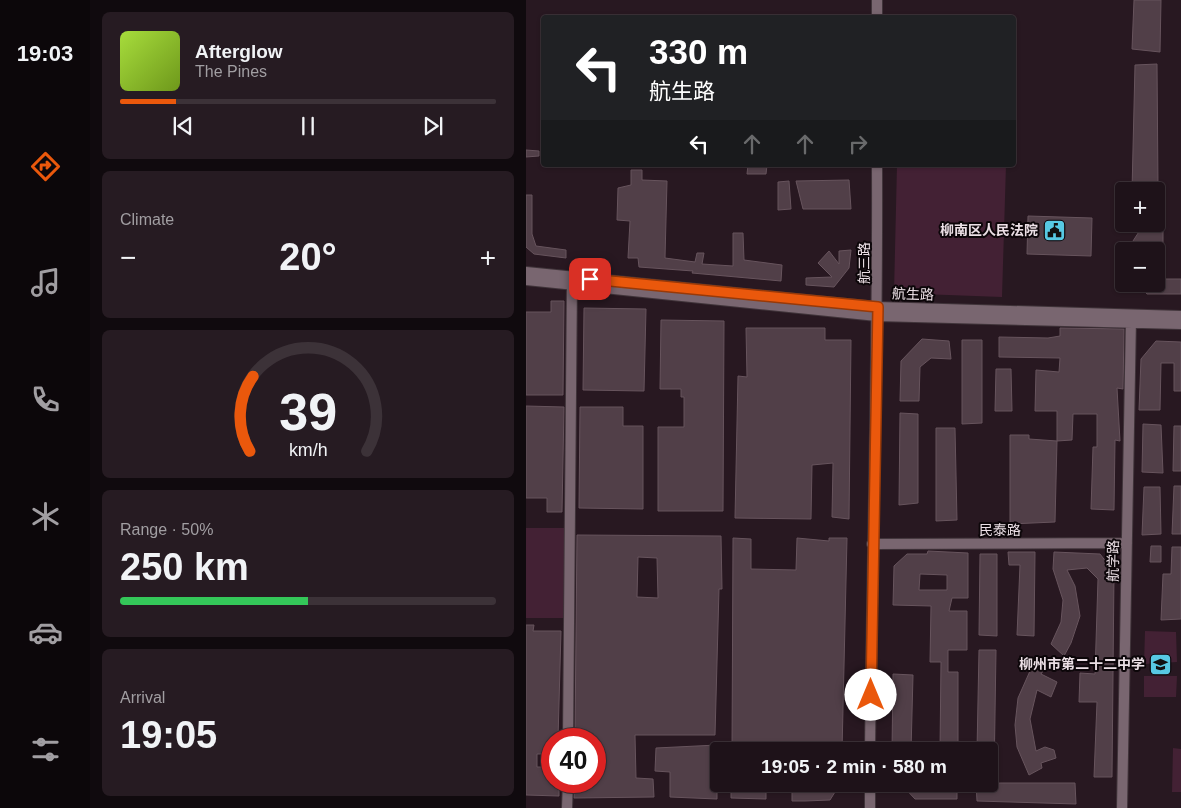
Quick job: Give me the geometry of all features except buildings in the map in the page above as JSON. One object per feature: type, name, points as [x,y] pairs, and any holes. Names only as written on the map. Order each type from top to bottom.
[{"type":"street","points":[[877,0],[877,15]]},
{"type":"street","name":"航三路","points":[[870,742],[877,312],[877,167]]},
{"type":"street","points":[[526,272],[572,281]]},
{"type":"street","points":[[526,280],[572,281],[877,312],[1131,319],[1181,324]]},
{"type":"street","points":[[568,728],[572,281]]},
{"type":"street","points":[[1131,319],[1181,316]]},
{"type":"street","name":"航学路","points":[[1122,808],[1131,319]]},
{"type":"street","name":"民泰路","points":[[872,544],[1127,543]]},
{"type":"street","points":[[870,792],[870,808]]},
{"type":"street","points":[[567,808],[568,793]]},
{"type":"shaded area","points":[[897,167],[1006,167],[1002,297],[894,293]]},
{"type":"shaded area","points":[[526,528],[566,528],[565,618],[526,618]]},
{"type":"shaded area","points":[[1145,631],[1176,632],[1177,662],[1144,664]]},
{"type":"shaded area","points":[[1144,676],[1177,676],[1176,697],[1144,697]]},
{"type":"shaded area","points":[[1173,748],[1181,749],[1181,792],[1172,792]]},
{"type":"place","name":"柳南区人民法院","points":[[1054,230]]},
{"type":"place","name":"柳州市第二十二中学","points":[[1161,664]]},
{"type":"route","points":[[590,279],[878,307],[872,530],[871,695]]}]
